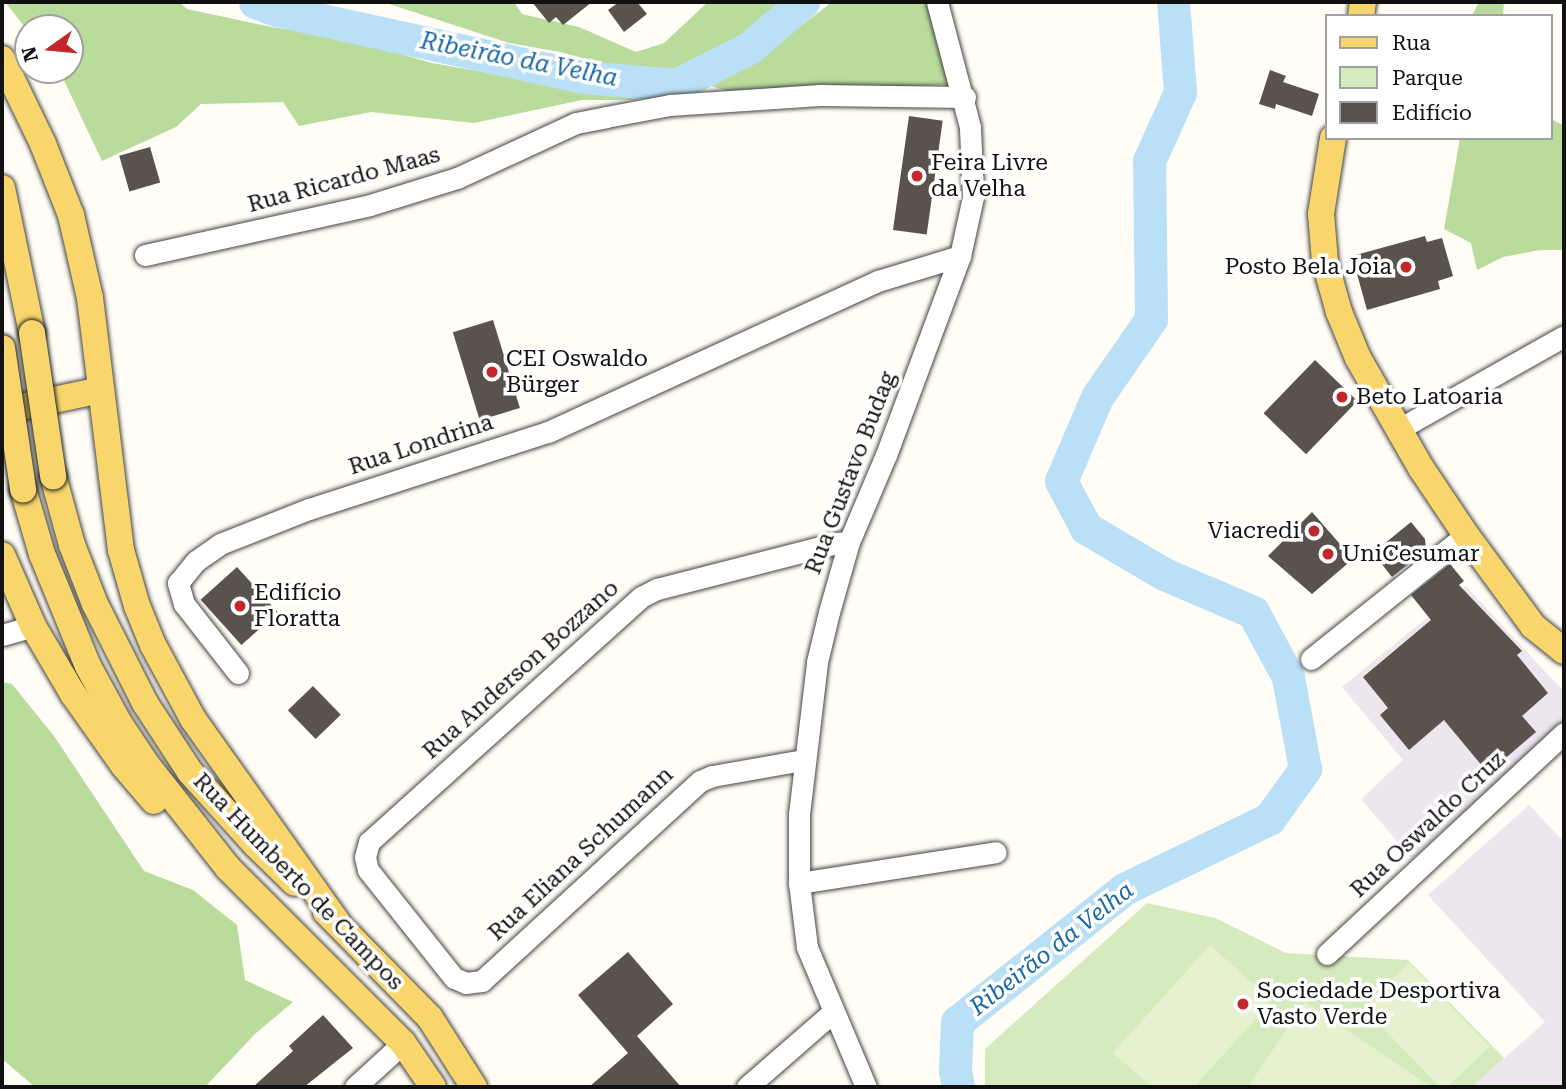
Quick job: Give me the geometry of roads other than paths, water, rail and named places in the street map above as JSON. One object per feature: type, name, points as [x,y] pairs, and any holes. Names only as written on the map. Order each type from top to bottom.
[{"type":"main road","points":[[2,59],[43,144],[71,215],[90,298],[121,550],[137,606],[153,645],[193,719],[337,922]]},
{"type":"main road","points":[[1333,140],[1321,214],[1325,262],[1339,312],[1358,358],[1466,535],[1533,626],[1564,651]]},
{"type":"main road","name":"Rua Humberto de Campos","points":[[2,188],[32,333],[53,476],[72,545],[95,604],[145,703],[190,772],[223,809],[430,1018],[474,1087]]},
{"type":"main road","name":"Rua Humberto de Campos","points":[[2,348],[23,488],[65,614],[119,723],[184,815],[228,867],[403,1043],[433,1087]]},
{"type":"main road","points":[[2,411],[101,390]]},
{"type":"main road","points":[[2,555],[33,626],[73,694],[124,766],[167,815],[228,867]]},
{"type":"street","name":"Rua Gustavo Budag","points":[[866,1087],[807,947],[799,883],[803,760],[817,662],[849,542],[886,455],[960,256],[973,197],[970,127],[965,97],[937,2]]},
{"type":"street","name":"Rua Ricardo Maas","points":[[145,255],[370,205],[457,178],[576,123],[596,119],[670,106],[820,95],[965,97]]},
{"type":"street","name":"Rua Londrina","points":[[238,673],[184,604],[178,583],[196,561],[220,544],[309,509],[548,432],[878,281],[960,256]]},
{"type":"street","points":[[1399,429],[1564,336]]},
{"type":"street","points":[[1311,659],[1466,535]]},
{"type":"street","name":"Rua Anderson Bozzano","points":[[482,981],[466,983],[454,978],[368,870],[365,857],[369,842],[642,597],[657,589],[849,542]]},
{"type":"street","points":[[2,635],[33,626]]},
{"type":"street","name":"Rua Oswaldo Cruz","points":[[1327,954],[1564,733]]},
{"type":"street","name":"Rua Eliana Schumann","points":[[482,981],[700,781],[712,776],[803,760]]},
{"type":"street","points":[[799,883],[996,852]]},
{"type":"street","points":[[747,1087],[833,1012]]},
{"type":"street","points":[[355,1087],[403,1043]]},
{"type":"waterway","name":"Ribeirão da Velha","points":[[255,2],[276,10],[584,77],[676,85],[749,48],[803,2]]},
{"type":"waterway","name":"Ribeirão da Velha","points":[[958,1087],[955,1070],[957,1022],[1124,889],[1269,819],[1305,769],[1288,677],[1253,612],[1164,574],[1086,528],[1061,481],[1097,397],[1151,319],[1149,161],[1180,92],[1173,2]]},
{"type":"place","name":"Feira Livre da Velha","points":[[917,176]]},
{"type":"place","name":"Posto Bela Joia","points":[[1406,267]]},
{"type":"place","name":"CEI Oswaldo Bürger","points":[[492,372]]},
{"type":"place","name":"Beto Latoaria","points":[[1342,397]]},
{"type":"place","name":"Viacredi","points":[[1314,531]]},
{"type":"place","name":"UniCesumar","points":[[1328,554]]},
{"type":"place","name":"Edifício Floratta","points":[[240,606]]},
{"type":"place","name":"Sociedade Desportiva Vasto Verde","points":[[1243,1004]]}]
